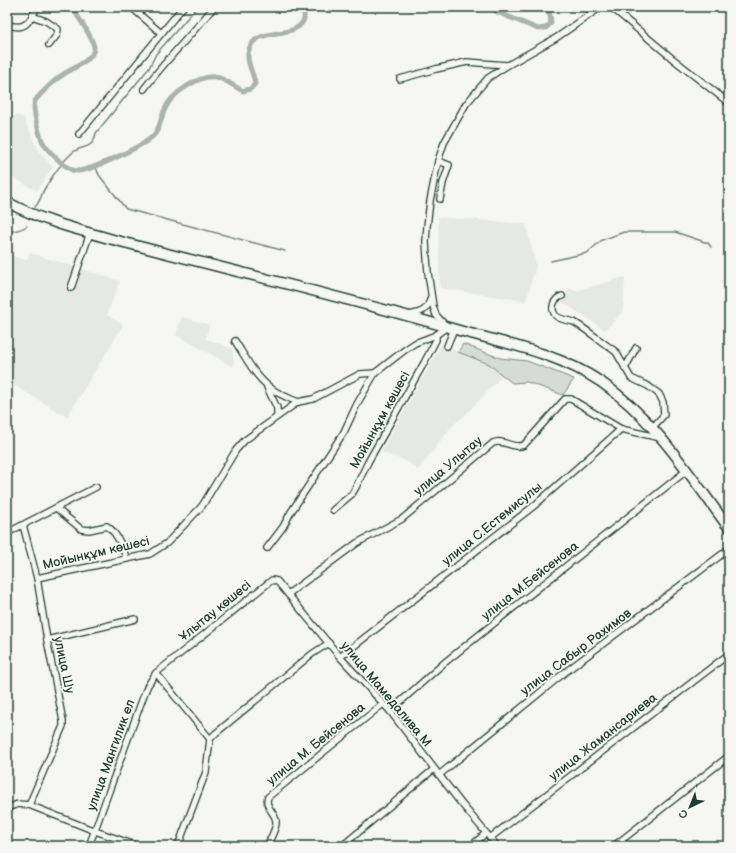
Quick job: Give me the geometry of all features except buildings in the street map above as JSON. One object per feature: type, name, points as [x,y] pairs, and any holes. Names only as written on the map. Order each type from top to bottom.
[{"type":"highway","points":[[7,202],[46,220],[90,233],[450,328],[542,354],[572,365],[614,391],[637,412],[661,438],[729,528]]},
{"type":"street","points":[[131,7],[161,33]]},
{"type":"street","points":[[80,134],[183,7]]},
{"type":"street","points":[[144,89],[214,7]]},
{"type":"street","points":[[447,346],[450,328],[436,315],[431,294],[426,252],[427,226],[438,161],[444,143],[466,104],[484,82],[508,65],[556,38],[601,7]]},
{"type":"street","points":[[611,7],[673,59],[729,103]]},
{"type":"street","points":[[7,24],[16,27],[28,25],[35,8]]},
{"type":"street","points":[[32,16],[46,21],[58,29],[57,35],[49,45]]},
{"type":"street","points":[[400,79],[467,62],[508,65]]},
{"type":"street","points":[[438,161],[449,165],[440,199]]},
{"type":"street","points":[[71,288],[90,233]]},
{"type":"street","points":[[406,316],[425,310],[431,294]]},
{"type":"street","points":[[562,296],[554,302],[553,310],[557,316],[574,322],[612,348],[616,352],[631,378],[648,386],[659,394],[665,410],[664,415],[652,428]]},
{"type":"street","name":"Мойынқұм көшесі","points":[[37,578],[150,554],[167,543],[202,506],[241,444],[277,416],[298,402],[313,399],[360,374],[375,373],[415,343],[450,328]]},
{"type":"street","name":"Мойынқұм көшесі","points":[[333,510],[352,494],[368,462],[424,363],[436,340],[436,335]]},
{"type":"street","points":[[235,341],[249,363],[266,384],[277,408],[277,416]]},
{"type":"street","points":[[625,368],[630,362],[636,348]]},
{"type":"street","points":[[267,548],[283,527],[291,512],[344,432],[357,404],[375,373]]},
{"type":"street","points":[[266,384],[282,395],[298,402]]},
{"type":"street","name":"улица Улытау","points":[[288,594],[357,543],[402,519],[493,443],[500,442],[517,447],[524,445],[565,399],[570,399],[621,429]]},
{"type":"street","points":[[621,429],[661,438]]},
{"type":"street","name":"улица С.Естемисулы","points":[[340,658],[535,505],[621,429]]},
{"type":"street","name":"улица М.Бейсенова","points":[[390,711],[444,663],[686,471]]},
{"type":"street","points":[[7,532],[96,487]]},
{"type":"street","points":[[56,508],[81,529],[89,530],[107,526],[110,528],[119,542],[126,559]]},
{"type":"street","name":"улица Шу","points":[[23,525],[37,578],[47,640],[63,721],[63,726],[29,805]]},
{"type":"street","name":"улица Сабыр Рахимов","points":[[439,775],[564,673],[729,549]]},
{"type":"street","name":"Ұлытау көшесі","points":[[156,673],[269,581],[276,581],[288,594]]},
{"type":"street","name":"улица Мамедалива М","points":[[288,594],[340,658],[390,711],[439,775],[497,846]]},
{"type":"street","points":[[47,640],[135,619]]},
{"type":"street","points":[[178,846],[206,772],[210,739],[312,654],[329,643]]},
{"type":"street","name":"улица Жамансариева","points":[[471,846],[488,836],[729,654]]},
{"type":"street","points":[[156,673],[210,739]]},
{"type":"street","name":"улица Мангилик ел","points":[[89,846],[145,692],[156,673]]},
{"type":"street","name":"улица М. Бейсенова","points":[[267,846],[276,823],[275,817],[267,805],[268,797],[383,704]]},
{"type":"street","points":[[614,846],[729,756]]},
{"type":"street","points":[[342,846],[434,768]]},
{"type":"street","points":[[7,808],[18,804],[29,805],[138,846]]},
{"type":"shaded area","points":[[16,115],[23,117],[39,152],[53,167],[37,191],[7,174],[7,120]]},
{"type":"shaded area","points":[[438,217],[526,224],[536,266],[526,301],[440,288]]},
{"type":"shaded area","points":[[30,253],[120,281],[107,315],[123,325],[67,417],[7,381],[7,254],[26,260]]},
{"type":"shaded area","points":[[625,277],[623,311],[605,330],[561,301],[569,288],[576,291]]},
{"type":"shaded area","points":[[182,317],[209,325],[206,339],[232,348],[234,367],[176,335]]},
{"type":"shaded area","points":[[463,344],[500,358],[527,361],[574,379],[563,395],[527,382],[512,383],[489,364],[458,352]]},
{"type":"shaded area","points":[[441,345],[489,364],[503,375],[463,417],[452,426],[418,470],[406,461],[381,452]]},
{"type":"waterway","points":[[72,7],[91,37],[94,47],[93,52],[91,56],[81,64],[55,80],[35,101],[34,109],[38,129],[42,141],[46,147],[63,164],[76,171],[103,163],[128,152],[153,136],[158,130],[163,113],[168,103],[180,91],[194,82],[209,77],[216,77],[243,91],[250,89],[255,84],[248,58],[251,45],[257,39],[265,35],[292,30],[299,26],[304,19],[303,7]]},
{"type":"waterway","points":[[35,207],[39,202],[45,188],[61,165],[76,150],[86,147],[92,143],[96,133],[149,68],[156,54],[197,7]]},
{"type":"waterway","points":[[493,7],[497,12],[538,29],[546,28],[551,23],[550,15],[544,7]]},
{"type":"waterway","points":[[95,165],[99,175],[126,209],[285,251]]},
{"type":"waterway","points":[[7,233],[27,226]]},
{"type":"waterway","points":[[551,261],[587,253],[602,240],[624,232],[675,232],[708,243],[711,247]]},
{"type":"waterway","points":[[725,252],[729,254]]}]
